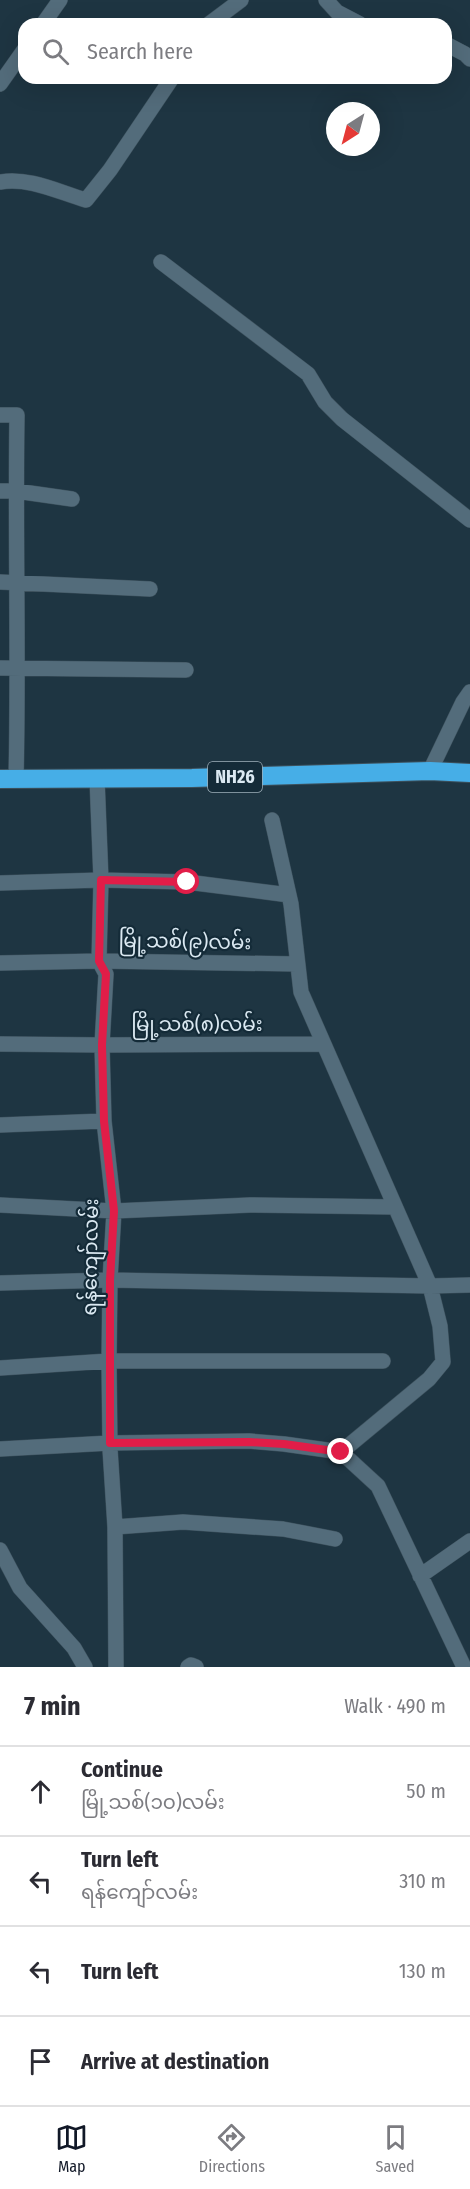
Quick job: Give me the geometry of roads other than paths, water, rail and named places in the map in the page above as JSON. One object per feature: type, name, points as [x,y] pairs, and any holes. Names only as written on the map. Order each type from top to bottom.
[{"type":"highway","name":"NH26","points":[[8,779],[430,771],[470,773]]},
{"type":"street","points":[[46,18],[60,0]]},
{"type":"street","points":[[217,18],[241,0]]},
{"type":"street","points":[[326,0],[337,12],[348,18]]},
{"type":"street","points":[[452,47],[470,59]]},
{"type":"street","points":[[0,84],[18,58]]},
{"type":"street","points":[[0,182],[36,183],[86,200],[110,170],[168,84]]},
{"type":"street","points":[[161,261],[308,374],[325,402],[342,419],[470,520]]},
{"type":"street","points":[[0,415],[17,415],[8,491],[16,581],[18,667],[8,779]]},
{"type":"street","points":[[8,491],[72,499]]},
{"type":"street","points":[[0,582],[150,589]]},
{"type":"street","points":[[0,668],[186,670]]},
{"type":"street","points":[[430,771],[470,692]]},
{"type":"street","name":"ရန်ကျော်လမ်း","points":[[97,778],[101,880],[99,961],[106,974],[102,1045],[104,1121],[114,1211],[110,1280],[110,1443],[115,1527],[116,1667]]},
{"type":"street","points":[[272,820],[289,895],[301,992],[430,1286],[440,1326],[442,1362],[429,1379],[341,1452]]},
{"type":"street","points":[[0,883],[101,880],[187,882],[289,895]]},
{"type":"street","name":"မြို့သစ်(၉)လမ်း","points":[[0,963],[99,961],[297,964]]},
{"type":"street","name":"မြို့သစ်(၈)လမ်း","points":[[0,1044],[323,1044]]},
{"type":"street","points":[[0,1125],[104,1121]]},
{"type":"street","points":[[0,1205],[114,1211],[250,1205],[395,1207]]},
{"type":"street","points":[[0,1283],[110,1280],[470,1285]]},
{"type":"street","points":[[0,1368],[110,1361],[383,1361]]},
{"type":"street","points":[[0,1449],[110,1443],[249,1442],[341,1452],[378,1486],[464,1667]]},
{"type":"street","points":[[115,1527],[183,1522],[284,1529],[335,1539]]},
{"type":"street","points":[[420,1576],[470,1541]]},
{"type":"street","points":[[0,1550],[20,1588],[74,1648],[85,1667]]},
{"type":"street","points":[[188,1667],[191,1665],[196,1667]]}]
